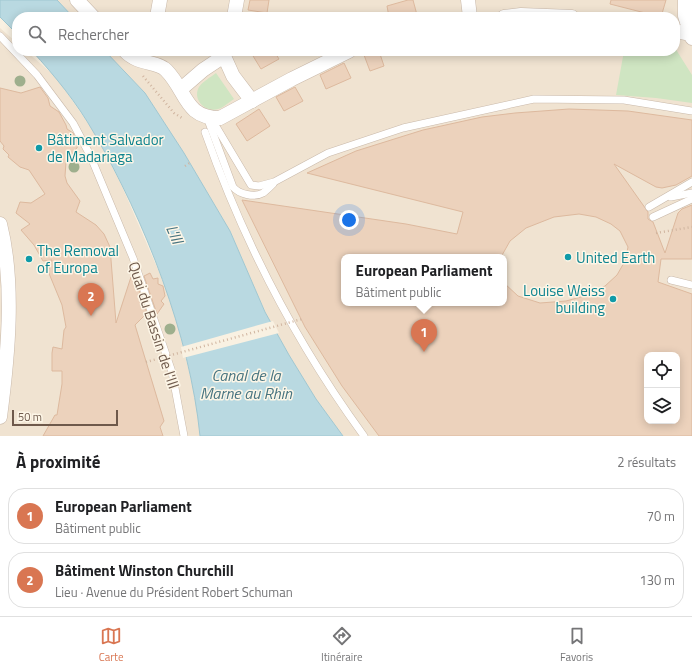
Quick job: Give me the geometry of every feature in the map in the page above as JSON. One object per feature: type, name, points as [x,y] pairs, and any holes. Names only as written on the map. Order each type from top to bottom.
[{"type":"street","points":[[77,0],[88,12]]},
{"type":"street","points":[[157,12],[160,0]]},
{"type":"street","points":[[235,12],[237,0]]},
{"type":"street","points":[[468,0],[469,12]]},
{"type":"street","points":[[685,0],[685,16],[691,36]]},
{"type":"street","points":[[680,33],[691,36]]},
{"type":"street","points":[[138,56],[149,57],[165,69],[181,89],[191,106],[208,123],[339,56]]},
{"type":"street","points":[[181,89],[222,56]]},
{"type":"street","points":[[226,56],[233,76],[252,101]]},
{"type":"street","points":[[0,226],[6,252],[8,286],[0,417]]},
{"type":"lane","name":"Quai du Bassin de l'Ill","points":[[0,36],[12,49]]},
{"type":"lane","name":"Quai du Bassin de l'Ill","points":[[18,56],[37,76],[73,123],[90,155],[133,258],[172,372],[184,436]]},
{"type":"lane","points":[[208,123],[251,185],[259,186],[274,182],[328,154],[403,128],[534,99],[624,100],[692,111]]},
{"type":"lane","points":[[208,123],[212,152],[248,238],[279,302],[302,344],[364,436]]},
{"type":"lane","points":[[208,123],[233,187],[237,192],[254,195],[262,193],[274,182]]},
{"type":"lane","points":[[649,207],[692,182]]},
{"type":"lane","points":[[666,198],[692,193]]},
{"type":"lane","points":[[653,216],[692,199]]},
{"type":"lane","points":[[670,280],[692,285]]},
{"type":"path","points":[[129,56],[143,76],[174,113],[186,121]]},
{"type":"path","points":[[185,166],[191,162]]},
{"type":"path","points":[[656,233],[692,227]]},
{"type":"path","points":[[146,362],[302,319]]},
{"type":"shaded area","points":[[57,0],[692,0],[692,436],[343,436],[316,399],[289,355],[265,312],[230,231],[184,153],[145,93],[110,56],[680,56],[680,12],[68,12]]},
{"type":"shaded area","points":[[0,28],[12,39],[12,56],[32,56],[56,77],[94,132],[121,184],[172,302],[197,404],[200,436],[0,436]]},
{"type":"green space","points":[[623,56],[680,56],[692,75],[692,103],[656,98],[616,95]]},
{"type":"green space","points":[[216,73],[234,99],[222,107],[213,110],[204,107],[201,104],[197,96],[197,92],[202,83]]},
{"type":"water","points":[[0,0],[57,0],[68,12],[12,12],[12,29],[0,17]]},
{"type":"water","name":"Canal de la Marne au Rhin","points":[[36,56],[110,56],[145,93],[184,153],[230,231],[265,312],[289,355],[316,399],[343,436],[200,436],[195,398],[176,319],[147,241],[131,203],[94,133],[65,90]]},
{"type":"pier","points":[[273,321],[279,333],[183,358],[181,347]]},
{"type":"building","points":[[250,0],[269,0],[267,12],[248,10]]},
{"type":"building","points":[[413,0],[416,12],[388,12],[387,6]]},
{"type":"building","points":[[611,0],[666,0],[662,12],[641,12],[610,4]]},
{"type":"building","points":[[253,56],[277,56],[279,59],[261,69]]},
{"type":"building","points":[[364,56],[381,56],[384,66],[370,71]]},
{"type":"building","points":[[344,63],[351,78],[326,89],[320,75]]},
{"type":"building","points":[[40,87],[48,98],[50,106],[59,112],[67,129],[73,133],[79,145],[66,162],[65,176],[67,183],[80,201],[76,212],[96,225],[104,234],[110,247],[116,323],[131,277],[134,276],[148,316],[145,315],[135,325],[164,421],[160,427],[163,436],[43,436],[55,415],[57,415],[62,384],[62,371],[52,371],[52,353],[53,347],[62,349],[64,330],[66,327],[62,305],[48,271],[52,260],[43,261],[34,245],[21,230],[30,224],[16,213],[20,202],[31,203],[45,194],[29,170],[20,167],[8,157],[9,155],[3,149],[4,146],[0,141],[0,88],[21,93]]},
{"type":"building","points":[[295,87],[303,101],[284,111],[276,97]]},
{"type":"building","points":[[259,109],[270,126],[247,141],[236,124]]},
{"type":"building","name":"Louise Weiss building","points":[[569,109],[628,111],[692,120],[692,176],[676,185],[662,188],[656,187],[614,164],[648,212],[648,219],[653,222],[665,253],[678,213],[682,209],[692,205],[692,259],[661,259],[658,282],[692,294],[692,436],[379,436],[342,386],[305,327],[242,200],[406,224],[457,234],[463,212],[307,173],[356,151],[423,130],[482,117]]},
{"type":"building","points":[[150,273],[153,279],[158,278],[158,284],[163,286],[165,296],[161,301],[164,304],[157,314],[144,276]]},
{"type":"place","name":"Bâtiment Salvador de Madariaga","points":[[39,148]]},
{"type":"place","name":"United Earth","points":[[568,257]]},
{"type":"place","name":"The Removal of Europa","points":[[29,259]]},
{"type":"place","name":"Louise Weiss building","points":[[613,299]]},
{"type":"place","name":"Bâtiment Winston Churchill","points":[[91,316]]},
{"type":"place","name":"European Parliament","points":[[424,352]]},
{"type":"water label","name":"L'Ill","points":[[175,234]]}]
